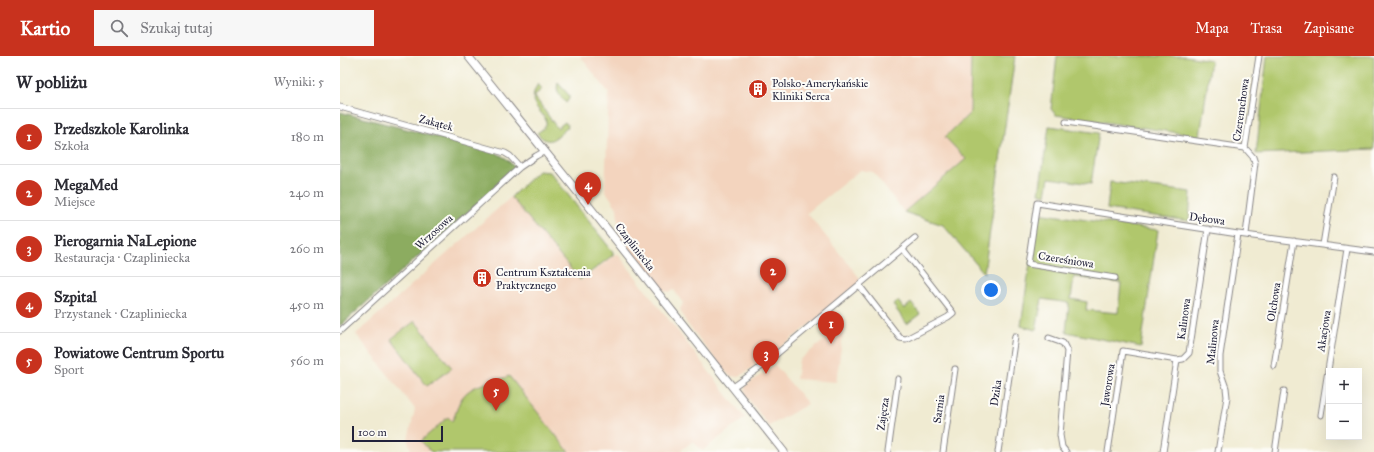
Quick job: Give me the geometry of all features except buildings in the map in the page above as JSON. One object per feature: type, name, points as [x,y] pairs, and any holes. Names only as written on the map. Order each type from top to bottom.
[{"type":"main road","name":"Czapliniecka","points":[[468,56],[784,452]]},
{"type":"street","name":"Czeremchowa","points":[[1246,234],[1255,163],[1253,157],[1245,148],[1259,56]]},
{"type":"street","name":"Zakątek","points":[[340,107],[498,150],[510,156],[520,168]]},
{"type":"street","points":[[1066,122],[1245,148]]},
{"type":"street","name":"Wrzosowa","points":[[340,331],[520,168],[545,151]]},
{"type":"street","points":[[1323,245],[1334,177]]},
{"type":"street","name":"Dębowa","points":[[1037,203],[1238,234],[1374,252]]},
{"type":"street","name":"Czereśniowa","points":[[1037,203],[1028,264],[1115,278]]},
{"type":"street","name":"Kalinowa","points":[[1178,360],[1183,359],[1189,353],[1208,229]]},
{"type":"street","name":"Malinowa","points":[[1218,452],[1227,397],[1226,388],[1220,371],[1220,356],[1238,234]]},
{"type":"street","points":[[733,387],[761,367],[915,238]]},
{"type":"street","name":"Olchowa","points":[[1274,366],[1294,241]]},
{"type":"street","points":[[858,286],[900,338],[906,339],[953,313],[903,249]]},
{"type":"street","name":"Akacjowa","points":[[1321,416],[1347,249]]},
{"type":"street","name":"Dzika","points":[[998,452],[1015,336]]},
{"type":"street","points":[[1050,338],[1063,343],[1067,351],[1060,435],[1062,447],[1066,452]]},
{"type":"street","name":"Jaworowa","points":[[1108,452],[1123,351],[1178,360]]},
{"type":"street","points":[[1163,452],[1178,360]]},
{"type":"street","name":"Sarnia","points":[[943,452],[955,369]]},
{"type":"street","name":"Zajęcza","points":[[888,452],[898,379]]},
{"type":"street","points":[[1275,452],[1284,391]]},
{"type":"shaded area","points":[[580,56],[971,56],[970,113],[945,137],[966,159],[904,212],[873,172],[860,170],[807,213],[862,281],[802,331],[739,377],[730,376],[686,322],[680,309],[683,303],[674,290],[669,292],[660,289],[619,236],[617,208],[605,190],[609,93]]},
{"type":"shaded area","points":[[511,197],[581,281],[617,253],[745,418],[702,451],[693,441],[679,452],[411,452],[408,440],[415,409],[356,334]]},
{"type":"shaded area","points":[[843,326],[836,382],[796,379],[799,360]]},
{"type":"shaded area","points":[[775,365],[808,404],[769,426],[746,396],[745,386]]},
{"type":"green space","points":[[971,56],[1015,56],[984,273],[943,225],[904,212],[966,159],[945,137],[970,113]]},
{"type":"green space","points":[[1057,56],[1185,56],[1211,60],[1200,136],[1056,115],[1051,109]]},
{"type":"green space","points":[[1267,56],[1374,56],[1374,149],[1256,154]]},
{"type":"green space","points":[[558,83],[569,95],[569,99],[566,103],[558,92]]},
{"type":"green space","points":[[538,84],[542,89],[535,95],[535,97],[557,128],[565,122],[568,126],[552,140],[545,140],[537,133],[544,128],[546,124],[546,120],[535,104],[533,98]]},
{"type":"green space","points":[[340,112],[495,152],[507,159],[516,169],[340,326]]},
{"type":"green space","points":[[1049,126],[1099,133],[1091,184],[1049,178],[1046,195],[1039,193]]},
{"type":"green space","points":[[538,171],[550,172],[613,252],[613,255],[580,280],[511,197]]},
{"type":"green space","points":[[1110,182],[1191,192],[1189,221],[1107,209]]},
{"type":"green space","points":[[1037,213],[1158,230],[1141,347],[1066,332],[1069,303],[1042,299],[1036,330],[1021,326]],"holes":[[[1074,277],[1121,283],[1118,313],[1086,310],[1087,302],[1071,299]]]},
{"type":"green space","points":[[898,301],[904,309],[911,303],[920,314],[907,324],[893,305]]},
{"type":"green space","points":[[415,321],[452,368],[427,386],[391,339]]},
{"type":"green space","points":[[509,376],[569,452],[431,452],[421,441],[448,417],[452,421],[460,401],[470,390],[482,384]]},
{"type":"place","name":"Polsko-Amerykańskie Kliniki Serca","points":[[758,89]]},
{"type":"place","name":"Szpital","points":[[588,205]]},
{"type":"place","name":"Centrum Kształcenia Praktycznego","points":[[482,278]]},
{"type":"place","name":"MegaMed","points":[[773,291]]},
{"type":"place","name":"Przedszkole Karolinka","points":[[831,344]]},
{"type":"place","name":"Pierogarnia NaLepione","points":[[766,374]]},
{"type":"place","name":"Powiatowe Centrum Sportu","points":[[496,411]]}]
